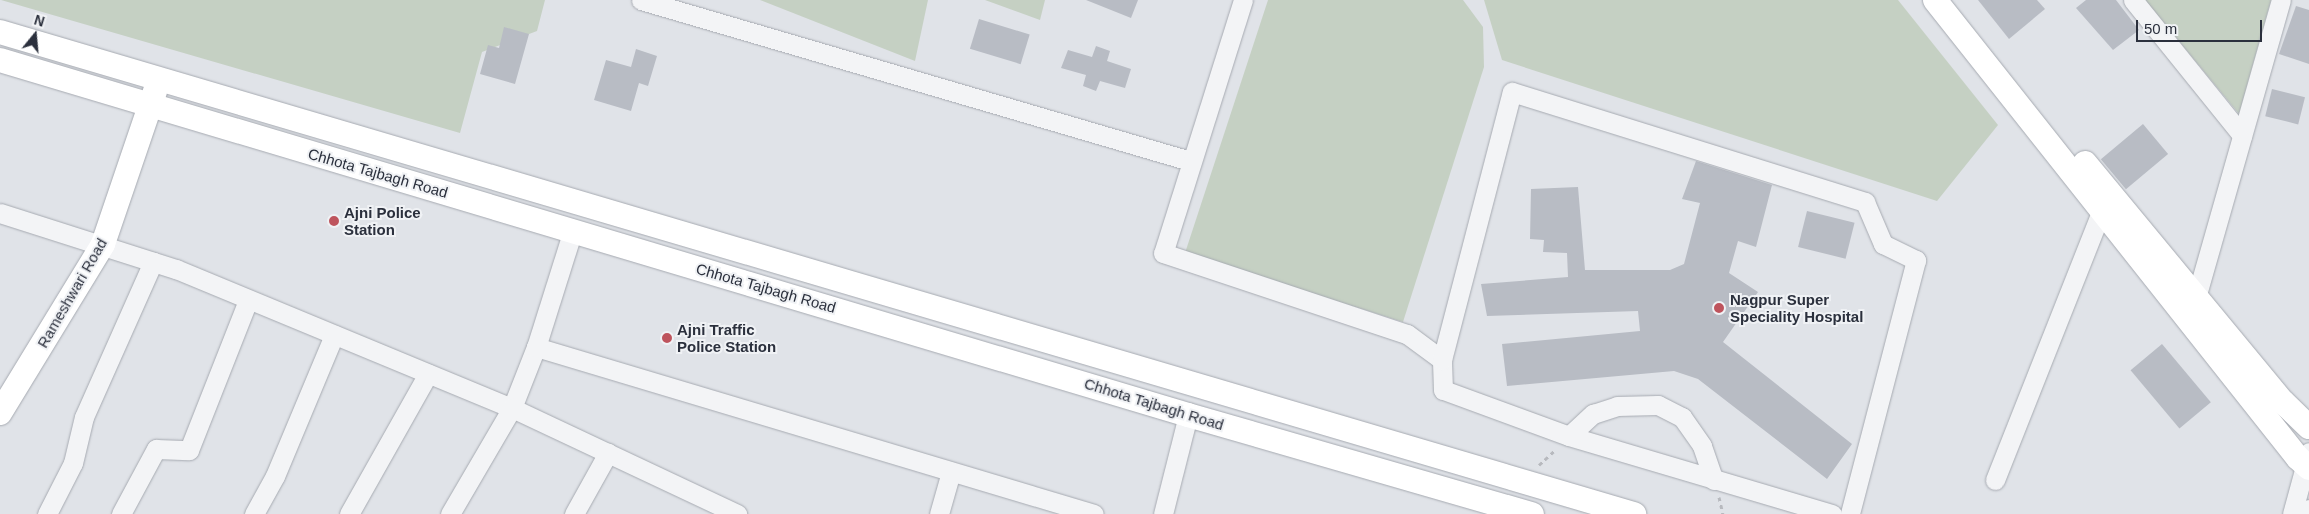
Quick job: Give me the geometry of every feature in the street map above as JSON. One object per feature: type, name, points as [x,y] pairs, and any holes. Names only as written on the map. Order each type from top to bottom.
[{"type":"main road","points":[[1935,0],[2102,210],[2308,461]]},
{"type":"main road","points":[[1950,0],[2196,298],[2309,427]]},
{"type":"main road","points":[[0,32],[158,80],[834,277],[1196,387],[1524,480],[1634,514]]},
{"type":"main road","name":"Chhota Tajbagh Road","points":[[0,60],[1188,415],[1532,514]]},
{"type":"main road","name":"Rameshwari Road","points":[[0,413],[103,244],[152,106],[158,80]]},
{"type":"main road","points":[[1188,415],[1196,387]]},
{"type":"street","points":[[641,0],[1190,161]]},
{"type":"street","points":[[1243,0],[1190,161],[1163,253],[1407,334],[1442,360]]},
{"type":"street","points":[[2133,0],[2242,135]]},
{"type":"street","points":[[2196,298],[2281,0]]},
{"type":"street","points":[[1832,514],[1569,436],[1443,390],[1442,360],[1512,92],[1865,202],[1883,244],[1916,260],[1850,514]]},
{"type":"street","points":[[1994,480],[2102,210]]},
{"type":"street","points":[[0,214],[103,244],[152,262],[512,408],[726,512]]},
{"type":"street","points":[[450,514],[512,408],[536,348],[572,230]]},
{"type":"street","points":[[47,514],[73,463],[84,417],[152,262]]},
{"type":"street","points":[[121,514],[156,449],[189,450],[248,300]]},
{"type":"street","points":[[254,514],[279,467],[334,335]]},
{"type":"street","points":[[536,348],[951,472],[1046,507],[1094,514]]},
{"type":"street","points":[[349,514],[428,374]]},
{"type":"street","points":[[1569,436],[1593,414],[1617,406],[1658,406],[1682,417],[1702,446],[1714,480]]},
{"type":"street","points":[[1163,514],[1188,415]]},
{"type":"street","points":[[574,514],[608,453]]},
{"type":"street","points":[[2292,514],[2308,461]]},
{"type":"street","points":[[939,514],[951,472]]},
{"type":"street","points":[[2308,514],[2309,510]]},
{"type":"path","points":[[1524,480],[1569,436]]},
{"type":"green space","points":[[1,0],[545,0],[537,31],[482,52],[460,133]]},
{"type":"green space","points":[[760,0],[928,0],[915,61]]},
{"type":"green space","points":[[985,0],[1045,0],[1040,20]]},
{"type":"green space","points":[[1268,0],[1463,0],[1483,27],[1484,67],[1403,322],[1185,253]]},
{"type":"green space","points":[[1484,0],[1898,0],[1998,125],[1937,201],[1502,60]]},
{"type":"green space","points":[[2145,0],[2271,0],[2239,114]]},
{"type":"building","points":[[1086,0],[1138,0],[1131,18]]},
{"type":"building","points":[[1978,0],[2037,0],[2045,9],[2009,39]]},
{"type":"building","points":[[2086,0],[2116,0],[2139,30],[2113,50],[2076,8]]},
{"type":"building","points":[[2296,6],[2309,10],[2309,64],[2279,54]]},
{"type":"building","points":[[979,19],[1030,34],[1021,64],[970,49]]},
{"type":"building","points":[[504,27],[529,34],[515,84],[480,74],[488,45],[499,48]]},
{"type":"building","points":[[1096,46],[1110,51],[1107,61],[1131,69],[1125,88],[1100,81],[1096,91],[1083,86],[1086,75],[1061,68],[1068,50],[1092,57]]},
{"type":"building","points":[[636,49],[657,56],[648,86],[639,83],[631,111],[594,100],[606,60],[631,67]]},
{"type":"building","points":[[2272,89],[2305,97],[2298,124],[2265,116]]},
{"type":"building","points":[[2143,124],[2168,154],[2126,189],[2101,159]]},
{"type":"building","points":[[1696,161],[1772,185],[1756,247],[1738,241],[1729,273],[1758,292],[1723,342],[1852,444],[1827,479],[1698,379],[1674,371],[1507,386],[1502,344],[1640,331],[1638,311],[1487,316],[1481,284],[1568,277],[1567,253],[1543,252],[1544,240],[1530,239],[1531,189],[1578,187],[1585,270],[1670,270],[1684,264],[1700,203],[1682,199]]},
{"type":"building","points":[[1807,211],[1855,223],[1846,259],[1798,247]]},
{"type":"building","points":[[2162,344],[2211,402],[2179,429],[2131,370]]},
{"type":"place","name":"Ajni Police Station","points":[[334,221]]},
{"type":"place","name":"Nagpur Super Speciality Hospital","points":[[1719,308]]},
{"type":"place","name":"Ajni Traffic Police Station","points":[[667,338]]}]
